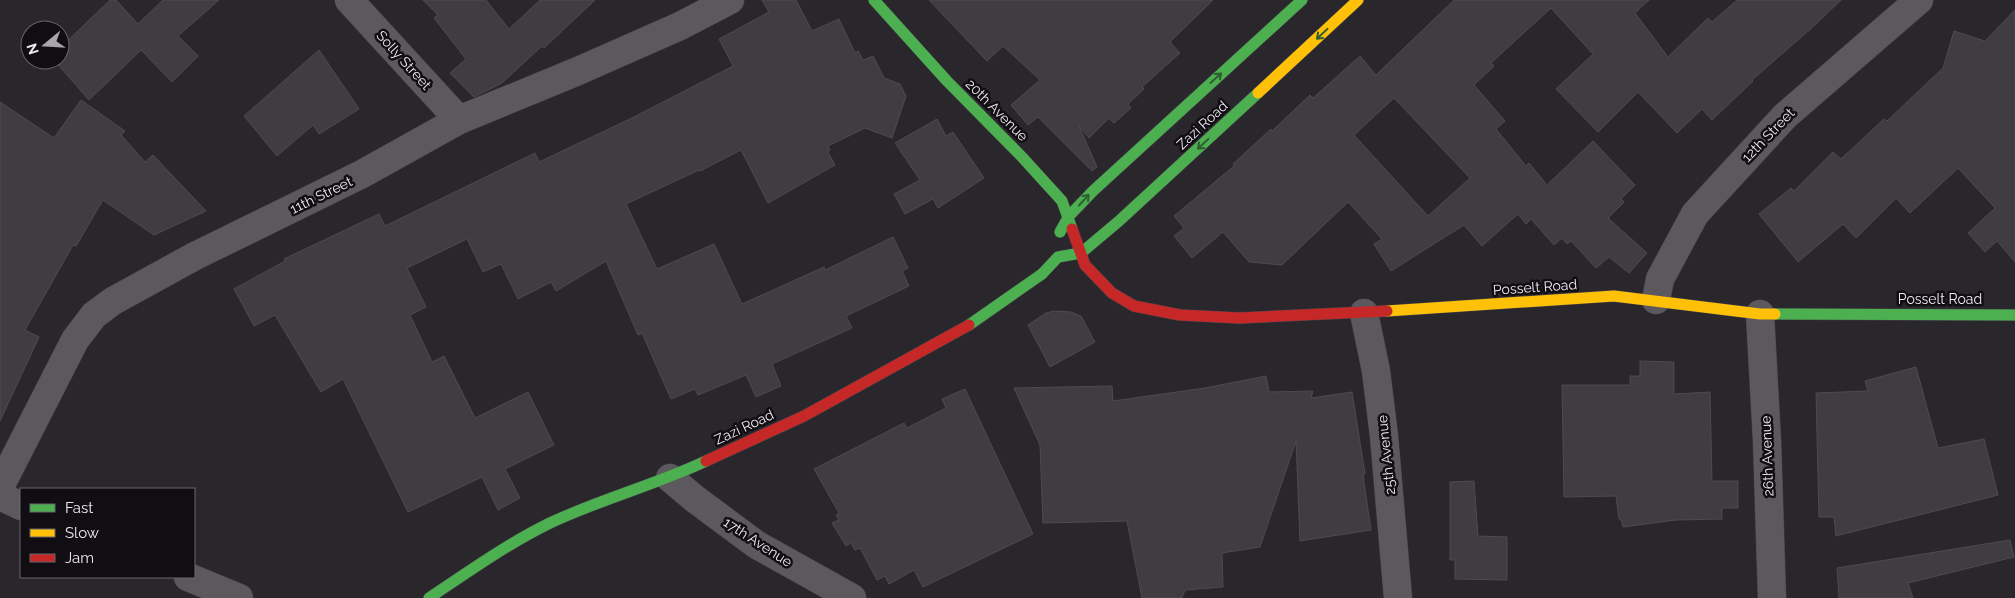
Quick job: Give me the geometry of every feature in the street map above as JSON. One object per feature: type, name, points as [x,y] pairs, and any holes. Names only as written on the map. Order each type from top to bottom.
[{"type":"street","name":"Solly Street","points":[[349,0],[459,120]]},
{"type":"street","name":"11th Street","points":[[0,487],[75,340],[94,315],[113,301],[139,286],[362,174],[459,120],[680,26],[730,0]]},
{"type":"street","name":"20th Avenue","points":[[874,0],[947,81],[1056,194],[1069,216],[1081,253]]},
{"type":"street","name":"Zazi Road","points":[[429,598],[494,555],[548,524],[605,499],[670,478],[804,416],[968,326],[1042,274],[1058,257],[1057,238],[1069,216],[1093,191],[1302,0]]},
{"type":"street","name":"Zazi Road","points":[[1081,253],[1119,221],[1358,0]]},
{"type":"street","name":"12th Street","points":[[1656,300],[1660,279],[1695,214],[1784,116],[1919,0]]},
{"type":"street","points":[[1058,257],[1081,253]]},
{"type":"street","name":"Posselt Road","points":[[1081,253],[1085,265],[1112,293],[1134,306],[1180,315],[1239,318],[1364,314],[1614,296],[1760,314],[2015,315]]},
{"type":"street","name":"25th Avenue","points":[[1364,314],[1376,371],[1384,436],[1398,598]]},
{"type":"street","name":"26th Avenue","points":[[1760,314],[1767,441],[1772,598]]},
{"type":"street","name":"17th Avenue","points":[[670,478],[694,499],[757,545],[852,598]]},
{"type":"street","points":[[0,496],[20,506]]},
{"type":"street","points":[[190,578],[239,598]]},
{"type":"building","points":[[110,0],[116,0],[138,24],[163,0],[219,0],[178,36],[198,56],[172,82],[141,50],[89,100],[63,70],[70,70],[70,38]]},
{"type":"building","points":[[423,0],[486,0],[509,29],[540,0],[595,0],[544,48],[542,46],[502,83],[474,97],[450,73],[466,59],[434,18],[438,15]]},
{"type":"building","points":[[762,0],[796,0],[812,31],[839,19],[855,53],[858,51],[863,60],[873,56],[884,78],[900,84],[906,96],[892,138],[865,128],[828,146],[830,150],[828,152],[835,165],[768,203],[741,150],[700,171],[626,204],[657,269],[714,244],[742,304],[824,267],[825,270],[893,237],[908,268],[902,271],[909,286],[846,316],[852,328],[772,364],[781,386],[756,397],[746,375],[698,395],[695,389],[671,399],[642,333],[638,335],[606,261],[556,291],[551,282],[518,299],[501,264],[483,272],[467,239],[407,268],[426,307],[410,315],[432,362],[444,356],[475,418],[528,392],[554,445],[505,469],[520,498],[498,510],[482,477],[408,512],[343,379],[321,392],[275,315],[254,326],[234,289],[285,261],[284,259],[379,214],[385,226],[535,153],[539,162],[632,118],[733,66],[719,39],[769,12]]},
{"type":"building","points":[[929,0],[1213,0],[1170,42],[1180,53],[1142,87],[1144,89],[1128,104],[1131,108],[1114,123],[1109,118],[1089,138],[1079,126],[1097,167],[1092,171],[1038,117],[1028,125],[1011,105],[1040,80],[1003,46],[987,61]]},
{"type":"building","points":[[1454,0],[1649,0],[1635,13],[1668,57],[1708,18],[1712,22],[1737,0],[1841,0],[1752,80],[1712,120],[1702,109],[1677,133],[1638,92],[1598,132],[1556,89],[1593,54],[1551,8],[1491,63],[1494,66],[1474,85],[1505,121],[1496,129],[1526,166],[1529,163],[1547,185],[1593,141],[1635,185],[1621,199],[1624,202],[1608,218],[1647,253],[1629,273],[1609,257],[1596,268],[1571,241],[1567,244],[1562,238],[1554,245],[1531,219],[1526,224],[1518,214],[1482,246],[1464,225],[1391,271],[1374,244],[1382,239],[1348,202],[1282,265],[1249,262],[1223,232],[1192,258],[1174,236],[1184,228],[1174,216],[1234,166],[1233,164],[1310,95],[1313,98],[1360,56],[1376,75]],"holes":[[[1394,98],[1470,178],[1428,216],[1354,135]]]},
{"type":"building","points":[[2015,10],[2015,262],[1997,241],[1985,252],[1968,233],[1995,208],[1958,168],[1910,213],[1896,198],[1856,238],[1843,224],[1798,262],[1759,214],[1791,188],[1794,191],[1833,152],[1841,159],[1884,119],[1887,121],[1943,68],[1954,31],[1985,41]]},
{"type":"building","points":[[319,50],[359,109],[319,134],[313,125],[277,156],[244,116]]},
{"type":"building","points":[[81,100],[125,131],[121,135],[145,162],[153,155],[206,211],[154,235],[103,200],[76,246],[73,245],[25,330],[39,337],[0,421],[0,102],[54,138]]},
{"type":"building","points":[[937,119],[946,136],[953,132],[984,178],[938,208],[933,199],[905,214],[894,194],[920,180],[895,143]]},
{"type":"building","points":[[1054,311],[1071,312],[1081,316],[1095,342],[1050,367],[1028,325],[1046,313]]},
{"type":"building","points":[[1640,361],[1674,362],[1674,394],[1710,392],[1712,481],[1738,481],[1738,508],[1722,508],[1722,519],[1676,520],[1623,527],[1621,519],[1619,519],[1616,496],[1564,497],[1562,385],[1630,385],[1630,376],[1640,376]]},
{"type":"building","points":[[1916,367],[1938,448],[1984,439],[1998,495],[1836,536],[1834,517],[1819,517],[1816,393],[1868,391],[1865,381]]},
{"type":"building","points":[[1266,376],[1269,392],[1313,391],[1311,398],[1352,392],[1365,474],[1363,475],[1371,530],[1300,541],[1296,441],[1260,547],[1222,553],[1223,587],[1185,590],[1182,598],[1142,598],[1127,521],[1043,523],[1040,445],[1014,388],[1112,386],[1113,401],[1205,388]]},
{"type":"building","points":[[965,389],[1033,534],[923,587],[914,570],[889,584],[885,576],[877,580],[860,548],[855,550],[851,543],[846,546],[832,523],[839,520],[836,515],[839,513],[814,469],[904,423],[907,428],[946,408],[942,399]]},
{"type":"building","points":[[1474,481],[1478,536],[1507,537],[1507,580],[1455,579],[1455,560],[1450,560],[1450,482]]},
{"type":"building","points":[[2010,540],[2014,557],[1908,583],[1913,598],[1839,598],[1837,568]]},
{"type":"traffic: fast","points":[[874,0],[947,81],[1022,157],[1062,201],[1072,229]]},
{"type":"traffic: fast","points":[[1060,232],[1069,216],[1093,191],[1302,0]]},
{"type":"traffic: fast","points":[[969,325],[1042,274],[1058,257],[1081,253],[1119,221],[1258,93]]},
{"type":"traffic: fast","points":[[1775,314],[2015,315]]},
{"type":"traffic: fast","points":[[429,598],[503,549],[550,523],[706,461]]},
{"type":"traffic: slow","points":[[1258,93],[1358,0]]},
{"type":"traffic: slow","points":[[1387,311],[1614,296],[1760,314],[1775,314]]},
{"type":"traffic: jam","points":[[1072,229],[1085,265],[1112,293],[1134,306],[1180,315],[1239,318],[1387,311]]},
{"type":"traffic: jam","points":[[706,461],[804,416],[969,325]]}]
